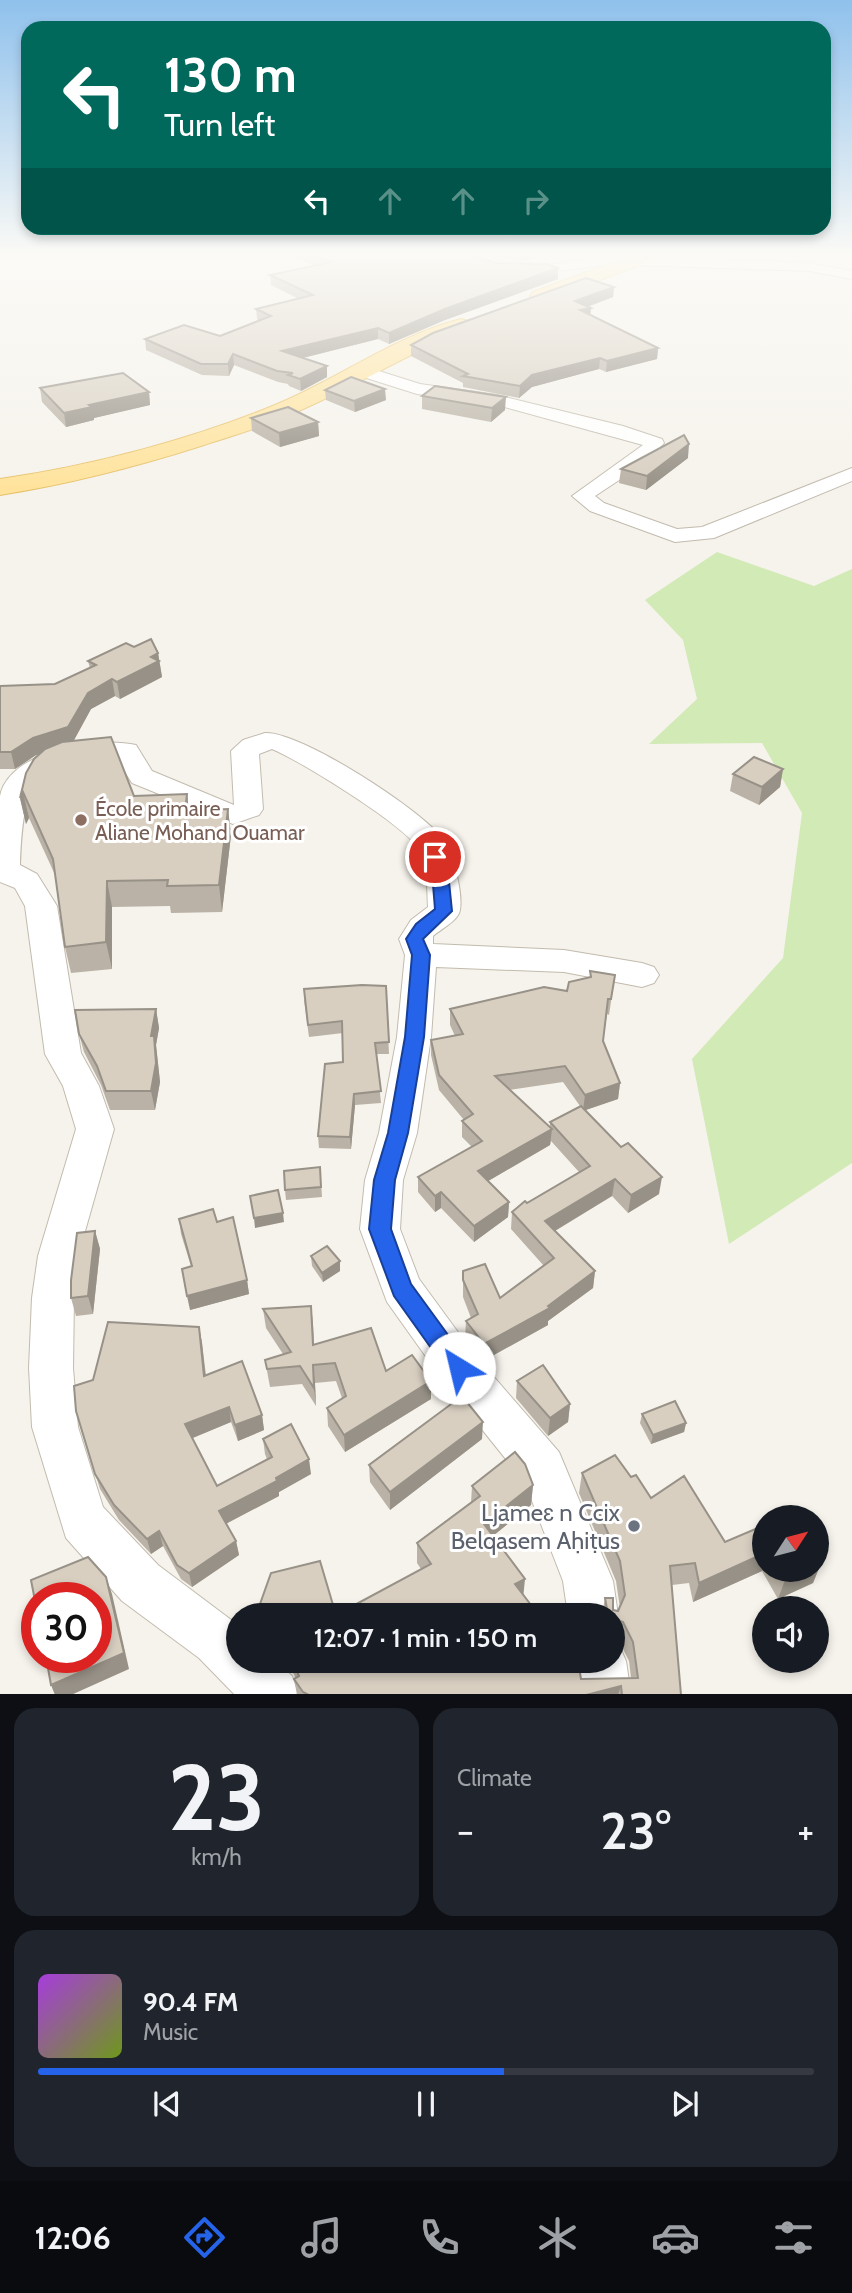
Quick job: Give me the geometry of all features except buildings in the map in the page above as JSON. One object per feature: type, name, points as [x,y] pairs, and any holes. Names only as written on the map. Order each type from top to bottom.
[{"type":"main road","points":[[0,487],[72,476],[128,462],[292,406],[438,333]]},
{"type":"street","points":[[360,370],[417,389],[497,400],[616,430],[655,443],[646,454],[620,474],[582,496],[597,507],[675,536],[706,533],[852,474]]},
{"type":"street","points":[[226,1649],[140,1583],[83,1521],[55,1427],[51,1368],[53,1298],[58,1256],[95,1129],[80,1086],[63,1054],[40,906],[26,881],[13,873],[2,872],[11,801],[26,776],[46,761],[84,753],[126,751],[142,778],[233,815],[249,809],[245,751],[260,741],[279,741],[309,756],[411,824],[431,843],[440,872],[444,911],[422,928],[415,939],[421,955],[414,1037],[398,1133],[384,1180],[380,1229],[402,1289],[459,1368],[543,1468],[588,1581],[591,1603]]},
{"type":"street","points":[[421,955],[564,961],[642,975]]},
{"type":"street","points":[[250,1673],[272,1694]]},
{"type":"street","points":[[602,1673],[605,1694]]},
{"type":"green space","points":[[717,552],[814,586],[852,569],[852,1163],[729,1244],[692,1059],[783,958],[802,813],[762,743],[649,744],[697,699],[683,640],[645,600]]},
{"type":"place","name":"École primaire Aliane Mohand Ouamar","points":[[81,820]]},
{"type":"place","name":"Ljameɛ n Ccix Belqasem Aḥiṭus","points":[[634,1526]]},
{"type":"route","points":[[435,857],[440,872],[444,911],[422,928],[415,939],[421,955],[414,1037],[398,1133],[384,1180],[380,1229],[402,1289],[459,1368]]}]
